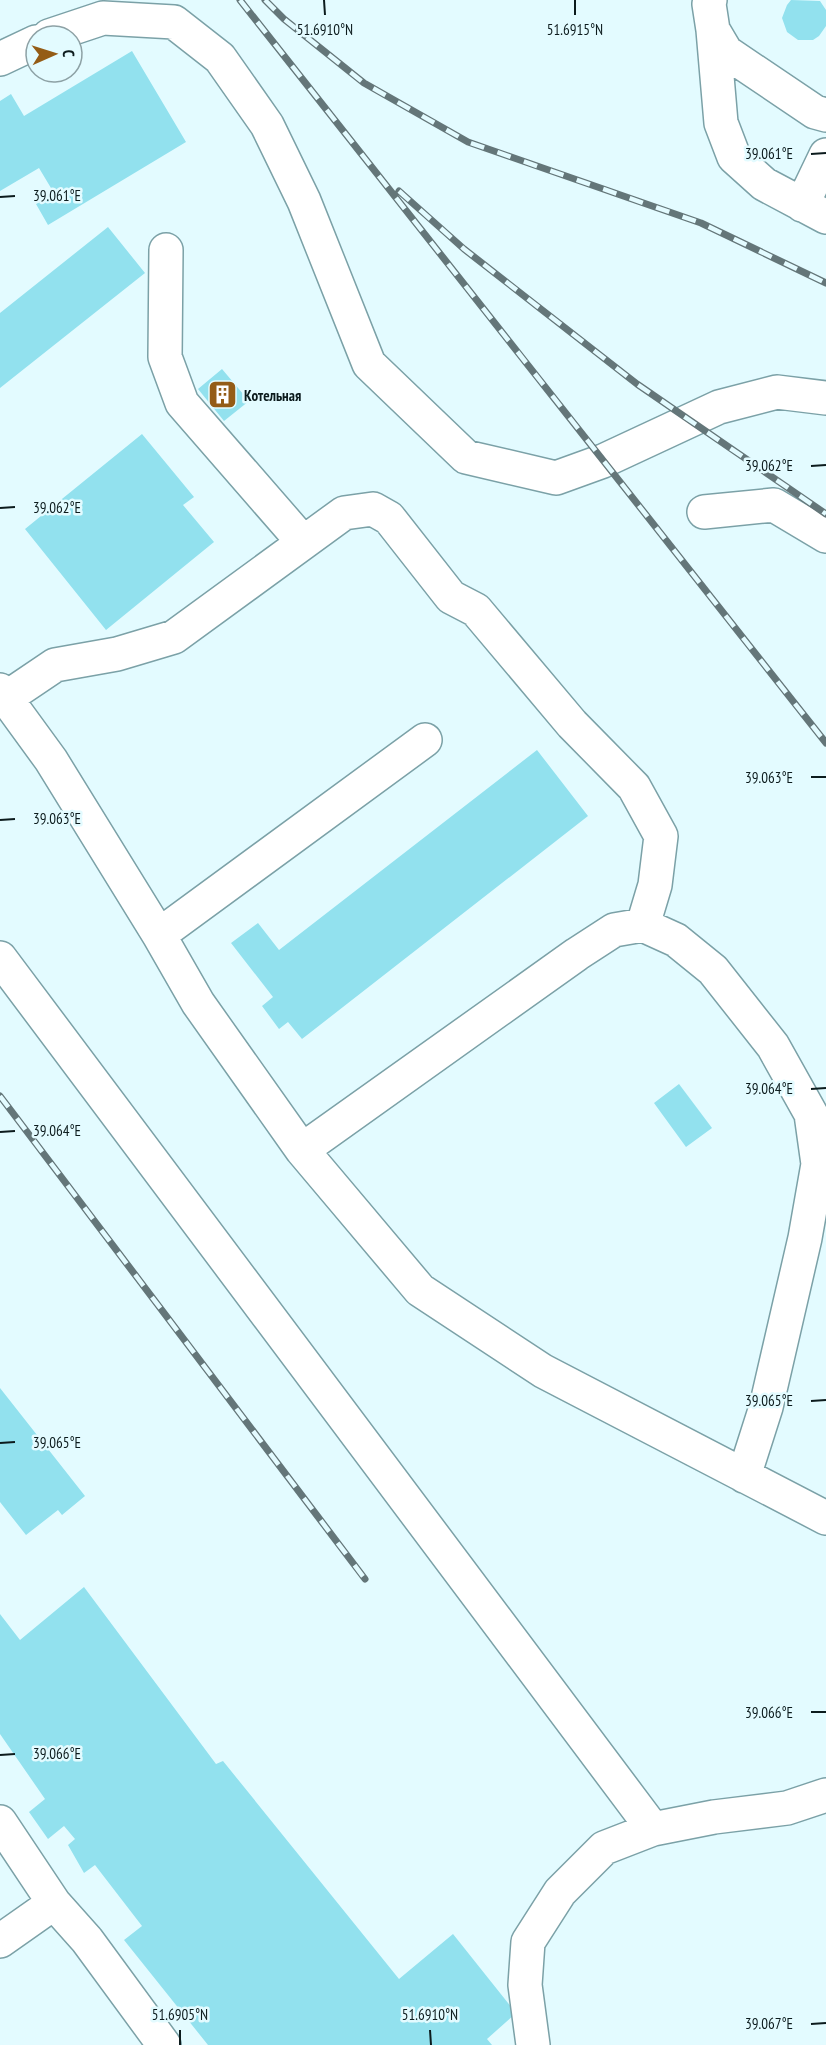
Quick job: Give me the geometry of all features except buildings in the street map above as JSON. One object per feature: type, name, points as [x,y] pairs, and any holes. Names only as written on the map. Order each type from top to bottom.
[{"type":"lane","points":[[712,15],[726,52],[815,112],[826,115]]},
{"type":"lane","points":[[712,15],[722,123],[734,157],[764,184],[814,211],[826,155]]},
{"type":"lane","points":[[84,24],[103,18],[174,22],[220,58],[267,125],[304,201],[369,364],[466,457],[556,478],[603,461],[719,407],[777,392],[826,398]]},
{"type":"lane","points":[[0,59],[24,48]]},
{"type":"lane","points":[[166,250],[165,357],[182,403],[303,542]]},
{"type":"lane","points":[[704,512],[774,505],[826,536]]},
{"type":"lane","points":[[643,925],[655,885],[661,836],[634,787],[573,724],[476,609],[451,597],[389,518],[373,509],[344,513],[174,637],[117,654],[55,665],[3,694],[51,760],[159,935],[198,1003],[302,1150],[420,1290],[543,1371],[826,1518]]},
{"type":"lane","points":[[159,935],[425,740]]},
{"type":"lane","points":[[302,1150],[614,930],[643,925],[676,940],[713,970],[773,1046],[811,1114],[818,1164],[805,1238],[766,1407],[744,1476]]},
{"type":"lane","points":[[0,958],[653,1828]]},
{"type":"lane","points":[[533,2045],[525,1986],[528,1942],[560,1892],[604,1848],[653,1828],[714,1817],[787,1808],[826,1795]]},
{"type":"lane","points":[[0,1822],[54,1903],[87,1941],[164,2045]]},
{"type":"lane","points":[[0,1941],[54,1903]]},
{"type":"railway","points":[[240,0],[826,743]]},
{"type":"railway","points":[[265,0],[284,19],[364,83],[468,142],[701,223],[826,283]]},
{"type":"railway","points":[[399,191],[464,249],[637,384],[826,514]]},
{"type":"railway","points":[[0,1096],[365,1579]]},
{"type":"place","name":"Котельная","points":[[223,395]]}]
